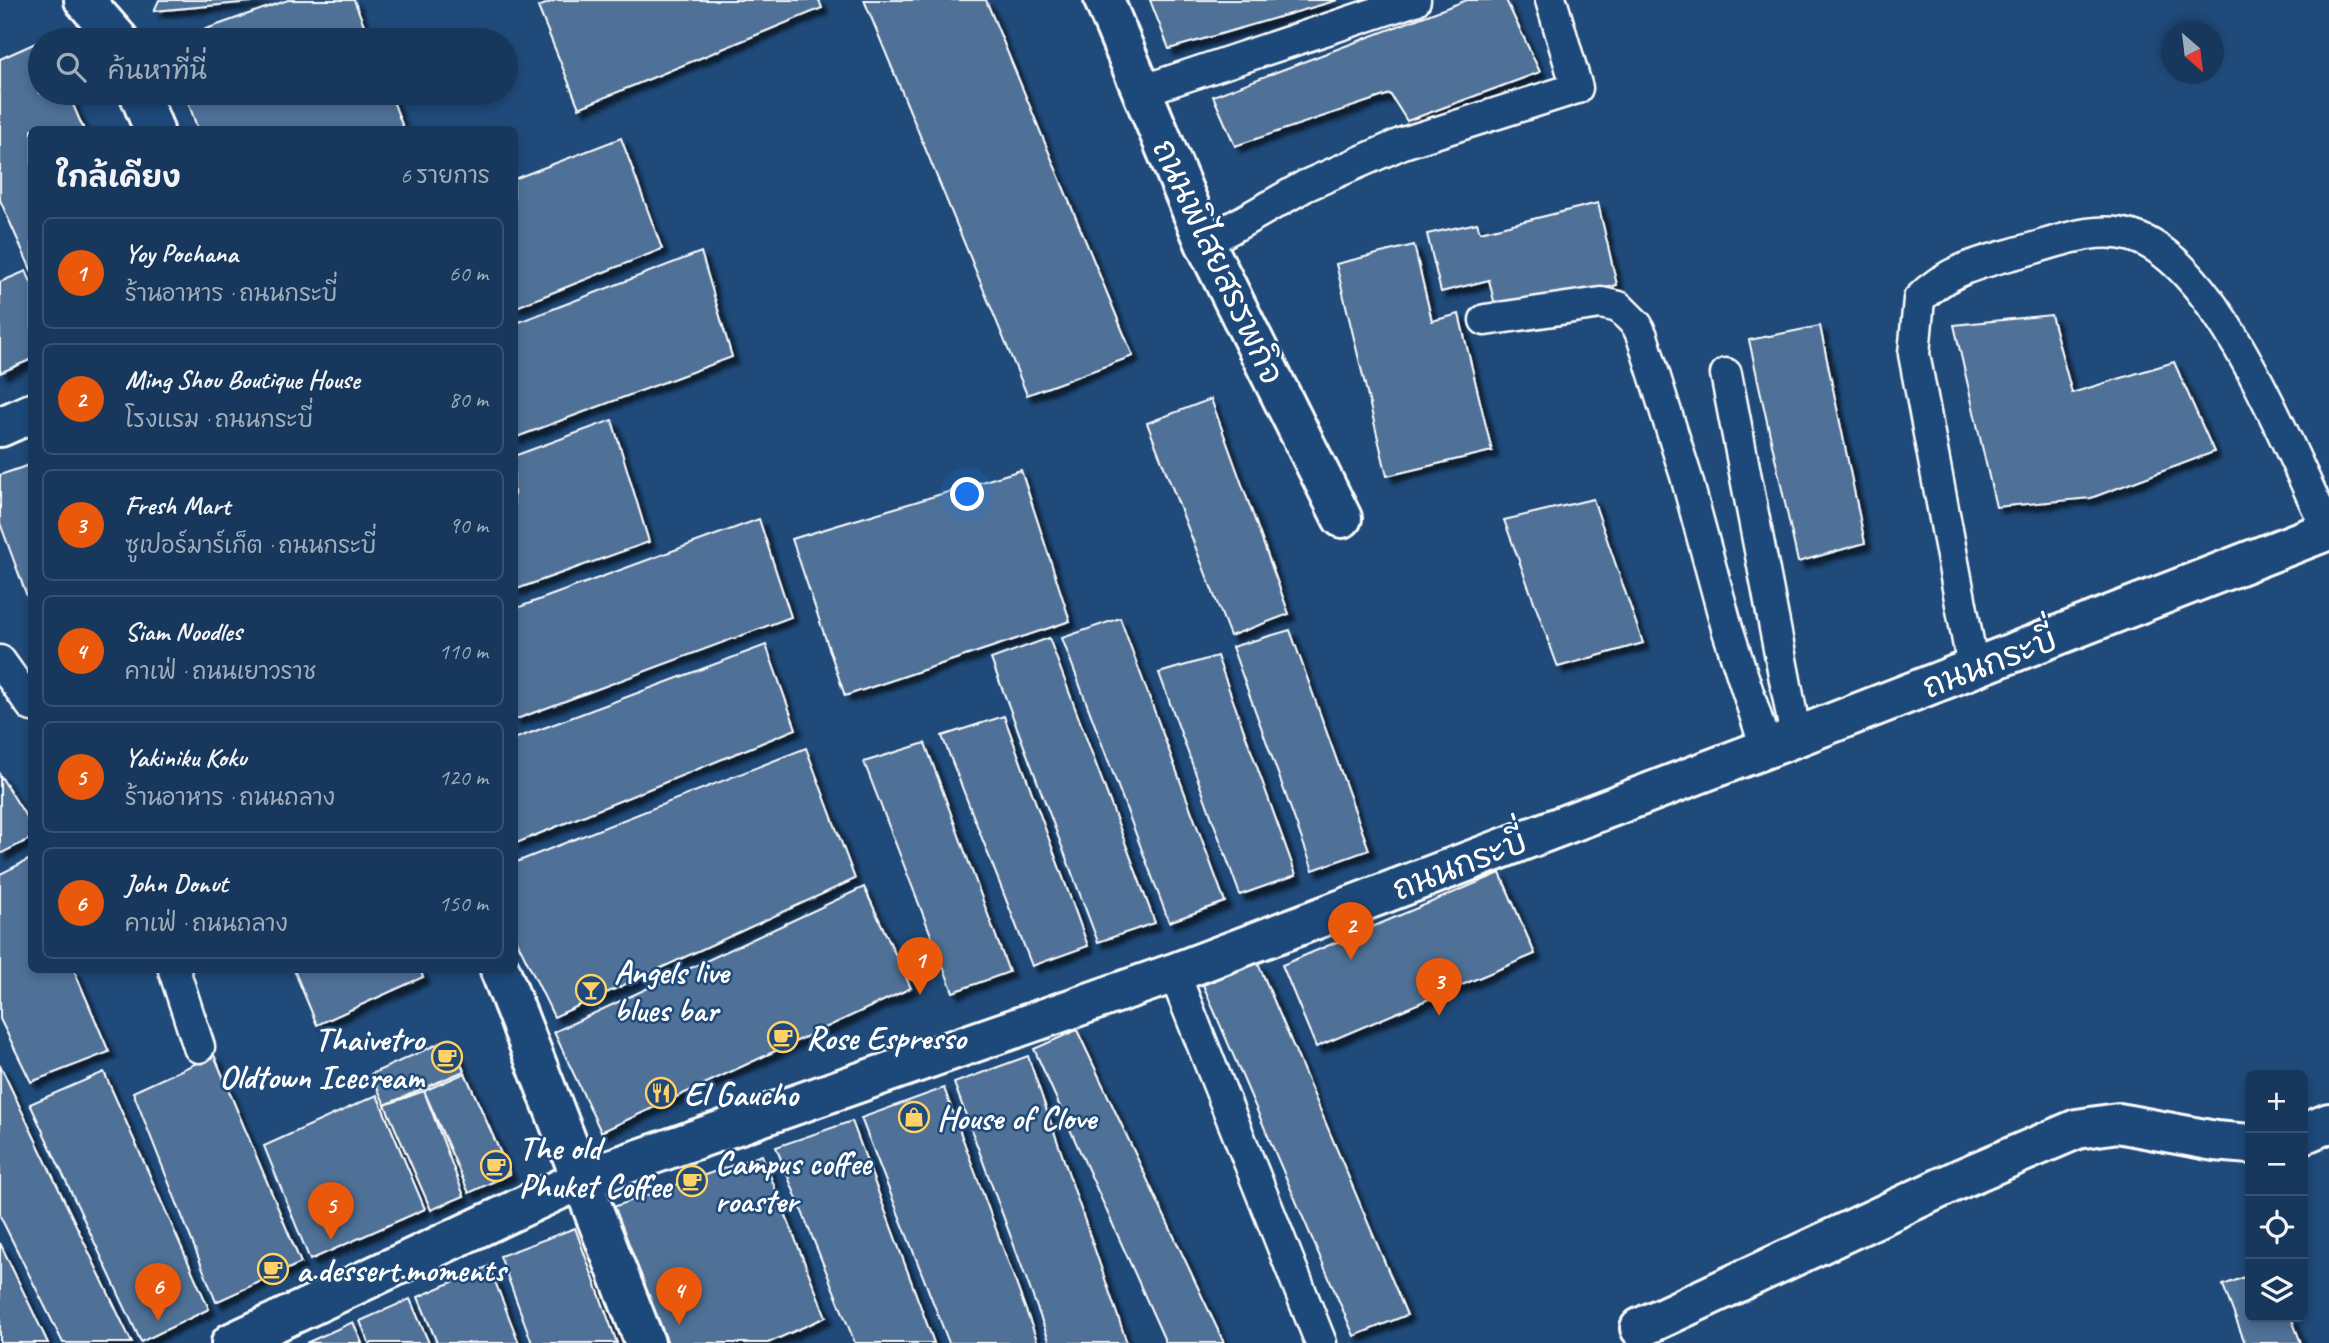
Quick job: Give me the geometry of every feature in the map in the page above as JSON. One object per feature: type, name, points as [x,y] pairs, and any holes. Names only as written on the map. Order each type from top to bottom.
[{"type":"street","points":[[84,0],[118,25]]},
{"type":"street","name":"ถนนพิไสยสรรพกิจ","points":[[1104,0],[1205,243],[1342,518]]},
{"type":"street","points":[[144,105],[152,126]]},
{"type":"street","points":[[0,426],[28,415]]},
{"type":"street","name":"ถนนกระบี่","points":[[231,1343],[582,1179],[1174,973],[1781,743],[2328,530]]},
{"type":"street","points":[[501,973],[645,1343]]},
{"type":"street","points":[[2305,1133],[2329,1123]]},
{"type":"street","points":[[1640,1328],[1962,1178],[2077,1129],[2118,1124],[2245,1144]]},
{"type":"lane","points":[[1142,90],[1415,0]]},
{"type":"lane","points":[[1205,243],[1305,186],[1403,143],[1577,88],[1551,0]]},
{"type":"lane","points":[[1973,668],[1914,354],[1919,299],[1951,272],[2070,237],[2107,232],[2132,236],[2168,254],[2202,289],[2261,388],[2328,530]]},
{"type":"lane","points":[[1485,320],[1601,303],[1619,307],[1637,325],[1660,392],[1727,628],[1781,743]]},
{"type":"lane","points":[[1726,374],[1781,743]]},
{"type":"lane","points":[[0,661],[28,700]]},
{"type":"lane","points":[[175,973],[200,1047]]},
{"type":"lane","points":[[1174,973],[1321,1343]]},
{"type":"building","points":[[159,0],[272,0],[154,11]]},
{"type":"building","points":[[288,0],[354,0],[365,28],[209,28]]},
{"type":"building","points":[[556,0],[819,0],[822,8],[579,108],[538,7]]},
{"type":"building","points":[[864,0],[986,0],[1133,356],[1027,395]]},
{"type":"building","points":[[1150,0],[1338,0],[1169,49]]},
{"type":"building","points":[[1467,0],[1506,0],[1540,72],[1407,121],[1390,94],[1235,146],[1213,96]]},
{"type":"building","points":[[28,46],[28,105],[73,105],[82,126],[28,126],[28,263],[0,200],[0,59]]},
{"type":"building","points":[[189,105],[395,105],[402,126],[197,126]]},
{"type":"building","points":[[621,138],[662,249],[518,306],[518,177]]},
{"type":"building","points":[[1598,203],[1617,285],[1497,314],[1489,280],[1441,292],[1427,234],[1477,223],[1480,232]]},
{"type":"building","points":[[1414,245],[1432,321],[1459,314],[1492,451],[1387,476],[1336,264]]},
{"type":"building","points":[[701,252],[732,357],[518,437],[518,322]]},
{"type":"building","points":[[26,271],[28,275],[28,361],[0,373],[0,282]]},
{"type":"building","points":[[2051,315],[2072,393],[2174,362],[2214,452],[2091,498],[1996,507],[1954,325]]},
{"type":"building","points":[[1820,326],[1865,543],[1798,562],[1749,340]]},
{"type":"building","points":[[1211,399],[1289,614],[1230,636],[1147,423]]},
{"type":"building","points":[[612,420],[649,542],[518,589],[518,455]]},
{"type":"building","points":[[28,465],[28,599],[0,523],[0,475]]},
{"type":"building","points":[[1021,470],[1070,621],[845,696],[792,539]]},
{"type":"building","points":[[1593,499],[1643,643],[1558,667],[1504,520]]},
{"type":"building","points":[[759,519],[791,617],[518,719],[518,608]]},
{"type":"building","points":[[1120,618],[1225,902],[1169,922],[1062,638]]},
{"type":"building","points":[[1290,630],[1369,850],[1313,870],[1232,647]]},
{"type":"building","points":[[1049,638],[1155,923],[1098,942],[991,659]]},
{"type":"building","points":[[766,645],[796,729],[518,842],[518,738]]},
{"type":"building","points":[[1217,656],[1296,875],[1240,895],[1159,673]]},
{"type":"building","points":[[1004,716],[1088,946],[1032,966],[942,736]]},
{"type":"building","points":[[925,743],[1009,972],[953,992],[864,762]]},
{"type":"building","points":[[806,748],[855,879],[554,1017],[518,943],[518,861]]},
{"type":"building","points":[[0,775],[28,820],[28,840],[0,854]]},
{"type":"building","points":[[28,860],[28,973],[75,973],[109,1052],[31,1082],[0,1019],[0,874]]},
{"type":"building","points":[[1500,873],[1535,954],[1316,1047],[1282,965]]},
{"type":"building","points":[[864,887],[911,988],[601,1132],[554,1032]]},
{"type":"building","points":[[1258,963],[1407,1315],[1354,1336],[1203,985]]},
{"type":"building","points":[[295,973],[421,973],[423,977],[317,1025]]},
{"type":"building","points":[[1077,1030],[1224,1343],[1166,1343],[1034,1049]]},
{"type":"building","points":[[451,1038],[464,1071],[385,1105],[371,1074]]},
{"type":"building","points":[[214,1055],[301,1263],[216,1302],[133,1092]]},
{"type":"building","points":[[1028,1056],[1127,1343],[1050,1343],[954,1083]]},
{"type":"building","points":[[0,1065],[132,1343],[63,1343],[0,1216]]},
{"type":"building","points":[[104,1072],[209,1309],[141,1342],[30,1104]]},
{"type":"building","points":[[465,1073],[510,1174],[469,1193],[424,1091]]},
{"type":"building","points":[[944,1088],[1038,1343],[949,1343],[861,1118]]},
{"type":"building","points":[[424,1091],[464,1196],[431,1210],[385,1105]]},
{"type":"building","points":[[377,1095],[425,1209],[310,1260],[264,1146]]},
{"type":"building","points":[[852,1121],[934,1343],[855,1343],[776,1147]]},
{"type":"building","points":[[762,1155],[826,1317],[768,1343],[668,1343],[613,1207]]},
{"type":"building","points":[[575,1228],[617,1343],[532,1343],[500,1256]]},
{"type":"building","points":[[0,1243],[48,1343],[0,1343]]},
{"type":"building","points":[[489,1266],[519,1343],[437,1343],[418,1297]]},
{"type":"building","points":[[2245,1277],[2245,1322],[2293,1322],[2301,1343],[2245,1343],[2223,1285]]},
{"type":"building","points":[[410,1299],[429,1343],[369,1343],[360,1321]]},
{"type":"building","points":[[353,1322],[362,1343],[306,1343]]},
{"type":"place","name":"Ming Shou Boutique House","points":[[1351,960]]},
{"type":"place","name":"Angels live blues bar","points":[[591,990]]},
{"type":"place","name":"Yoy Pochana","points":[[920,995]]},
{"type":"place","name":"Fresh Mart","points":[[1439,1016]]},
{"type":"place","name":"Rose Espresso","points":[[783,1037]]},
{"type":"place","name":"Thaivetro Oldtown Icecream","points":[[447,1057]]},
{"type":"place","name":"El Gaucho","points":[[661,1093]]},
{"type":"place","name":"House of Clove","points":[[914,1117]]},
{"type":"place","name":"The old Phuket Coffee","points":[[496,1166]]},
{"type":"place","name":"Campus coffee roaster","points":[[692,1181]]},
{"type":"place","name":"Yakiniku Koku","points":[[331,1240]]},
{"type":"place","name":"a.dessert.moments","points":[[273,1269]]},
{"type":"place","name":"John Donut","points":[[158,1321]]},
{"type":"place","name":"Siam Noodles","points":[[679,1325]]}]
